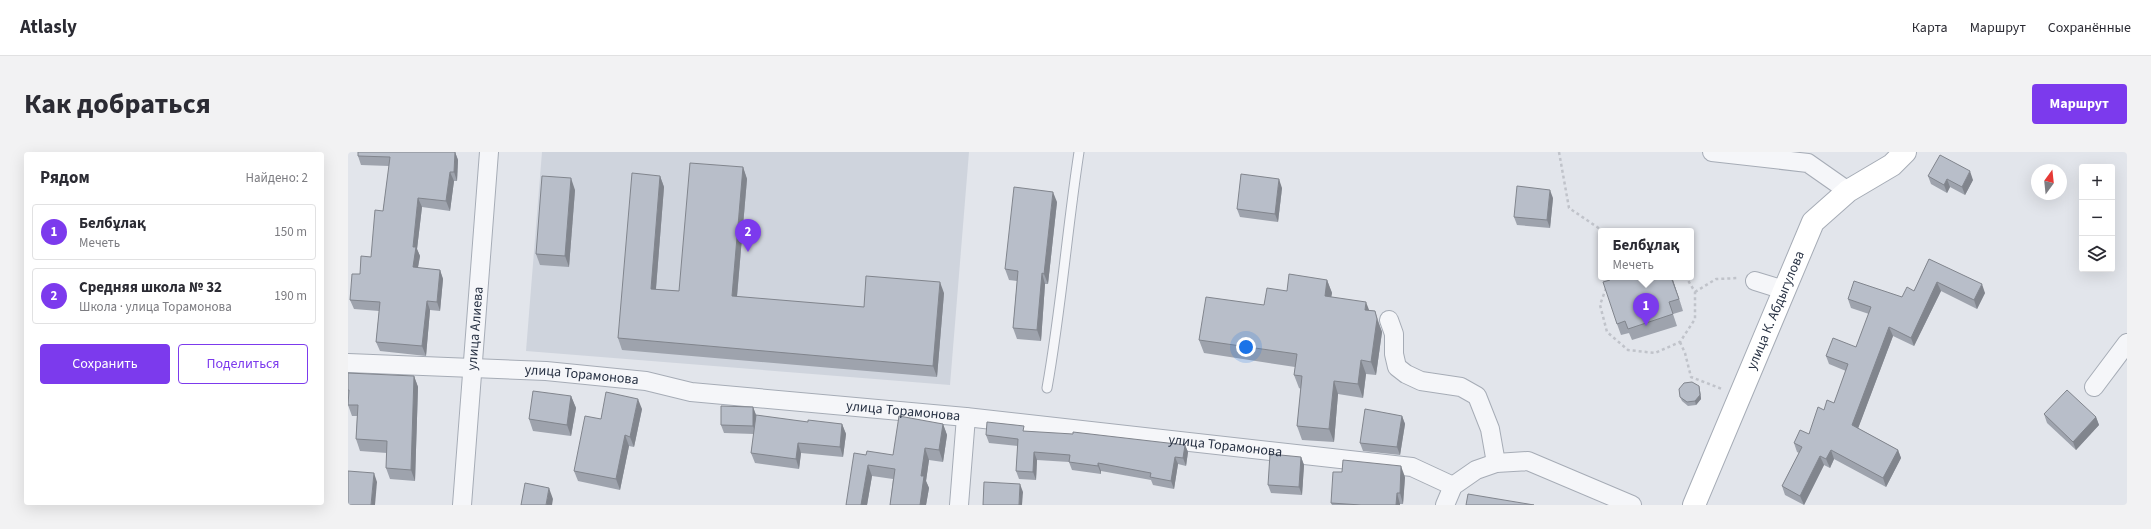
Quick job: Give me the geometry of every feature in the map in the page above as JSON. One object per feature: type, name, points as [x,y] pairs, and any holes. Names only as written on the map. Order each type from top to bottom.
[{"type":"street","name":"улица Алиева","points":[[462,505],[489,152]]},
{"type":"street","points":[[1712,152],[1808,163],[1848,191]]},
{"type":"street","name":"улица К. Абдыгулова","points":[[1694,505],[1813,222],[1848,191],[1892,165],[1905,152]]},
{"type":"street","points":[[1755,281],[1784,290]]},
{"type":"street","points":[[1389,320],[1394,334],[1394,354],[1397,368],[1421,381],[1461,387],[1477,396],[1490,429],[1496,463]]},
{"type":"street","points":[[2094,387],[2127,343]]},
{"type":"street","name":"улица Торамонова","points":[[348,363],[562,373],[646,381],[691,392],[966,417],[1412,467],[1453,486]]},
{"type":"street","points":[[959,505],[966,417]]},
{"type":"street","points":[[1446,505],[1453,486],[1476,470],[1496,463],[1528,461],[1632,505]]},
{"type":"lane","points":[[1047,388],[1058,327],[1060,297],[1079,152]]},
{"type":"path","points":[[1559,152],[1569,208],[1599,228]]},
{"type":"path","points":[[1695,292],[1716,279],[1732,277],[1755,281]]},
{"type":"path","points":[[1607,280],[1600,305],[1607,332],[1628,350],[1655,353],[1680,342],[1695,319],[1695,292],[1688,280]]},
{"type":"path","points":[[1680,342],[1685,353],[1691,377],[1740,395]]},
{"type":"shaded area","points":[[542,152],[969,152],[950,385],[526,351]]},
{"type":"building","points":[[358,152],[455,152],[454,172],[450,172],[446,201],[418,198],[413,247],[416,247],[413,267],[440,270],[437,302],[427,301],[422,346],[376,342],[380,302],[350,300],[352,274],[360,274],[361,256],[371,257],[375,210],[383,211],[390,157],[358,156]]},
{"type":"building","points":[[1940,155],[1970,171],[1962,187],[1947,179],[1944,185],[1928,176]]},
{"type":"building","points":[[690,163],[743,167],[732,296],[864,307],[866,276],[940,282],[933,366],[618,338],[632,173],[660,176],[651,289],[679,291]]},
{"type":"building","points":[[1241,174],[1279,179],[1275,214],[1237,209]]},
{"type":"building","points":[[542,176],[571,178],[565,256],[536,254]]},
{"type":"building","points":[[1517,186],[1550,190],[1547,220],[1514,217]]},
{"type":"building","points":[[1014,187],[1053,192],[1044,274],[1042,273],[1037,330],[1013,328],[1018,271],[1005,269]]},
{"type":"building","points":[[1929,259],[1982,284],[1974,300],[1937,282],[1911,338],[1889,327],[1852,425],[1898,450],[1883,478],[1831,450],[1826,459],[1820,456],[1800,496],[1782,486],[1802,447],[1794,443],[1800,430],[1809,434],[1818,407],[1824,410],[1827,400],[1834,403],[1848,364],[1826,356],[1833,338],[1856,347],[1871,307],[1848,299],[1854,281],[1902,297],[1907,287],[1914,291]]},
{"type":"building","points":[[1289,274],[1327,280],[1325,296],[1366,302],[1365,310],[1375,311],[1377,319],[1371,362],[1361,360],[1358,384],[1334,381],[1329,429],[1297,426],[1302,376],[1294,375],[1297,354],[1199,340],[1206,297],[1264,305],[1267,288],[1287,291]]},
{"type":"building","points":[[1610,280],[1672,280],[1679,299],[1669,302],[1673,314],[1628,329],[1625,321],[1617,324],[1603,282]]},
{"type":"building","points":[[348,373],[414,376],[411,470],[386,468],[387,441],[356,439],[358,405],[348,405]]},
{"type":"building","points":[[1692,382],[1699,386],[1700,395],[1695,401],[1687,402],[1680,397],[1679,389],[1684,383]]},
{"type":"building","points":[[2067,390],[2096,417],[2073,442],[2044,414]]},
{"type":"building","points":[[533,391],[571,396],[567,425],[529,419]]},
{"type":"building","points":[[606,392],[638,399],[630,437],[625,435],[616,479],[574,471],[585,416],[601,419]]},
{"type":"building","points":[[721,406],[753,407],[753,426],[721,425]]},
{"type":"building","points":[[1365,409],[1402,416],[1397,447],[1360,443]]},
{"type":"building","points":[[756,415],[808,422],[808,420],[842,424],[840,447],[798,443],[796,459],[751,453]]},
{"type":"building","points":[[899,416],[943,424],[939,450],[925,448],[921,476],[924,476],[920,505],[890,505],[895,469],[868,465],[861,505],[846,505],[854,453],[866,455],[867,451],[893,455]]},
{"type":"building","points":[[987,422],[1024,426],[1023,431],[1073,434],[1073,432],[1185,445],[1183,458],[1175,457],[1171,481],[1150,477],[1151,473],[1098,463],[1098,466],[1069,462],[1070,455],[1034,452],[1033,472],[1016,471],[1018,439],[986,435]]},
{"type":"building","points":[[1270,454],[1301,457],[1299,487],[1268,485]]},
{"type":"building","points":[[1343,460],[1401,466],[1400,493],[1397,493],[1396,505],[1331,503],[1333,472],[1342,472]]},
{"type":"building","points":[[348,471],[374,473],[371,505],[348,505]]},
{"type":"building","points":[[984,482],[1020,484],[1019,505],[983,505]]},
{"type":"building","points":[[525,483],[549,488],[546,505],[521,505]]},
{"type":"building","points":[[1468,494],[1534,505],[1466,505]]},
{"type":"place","name":"Средняя школа № 32","points":[[748,252]]},
{"type":"place","name":"Белбұлақ","points":[[1646,326]]}]
